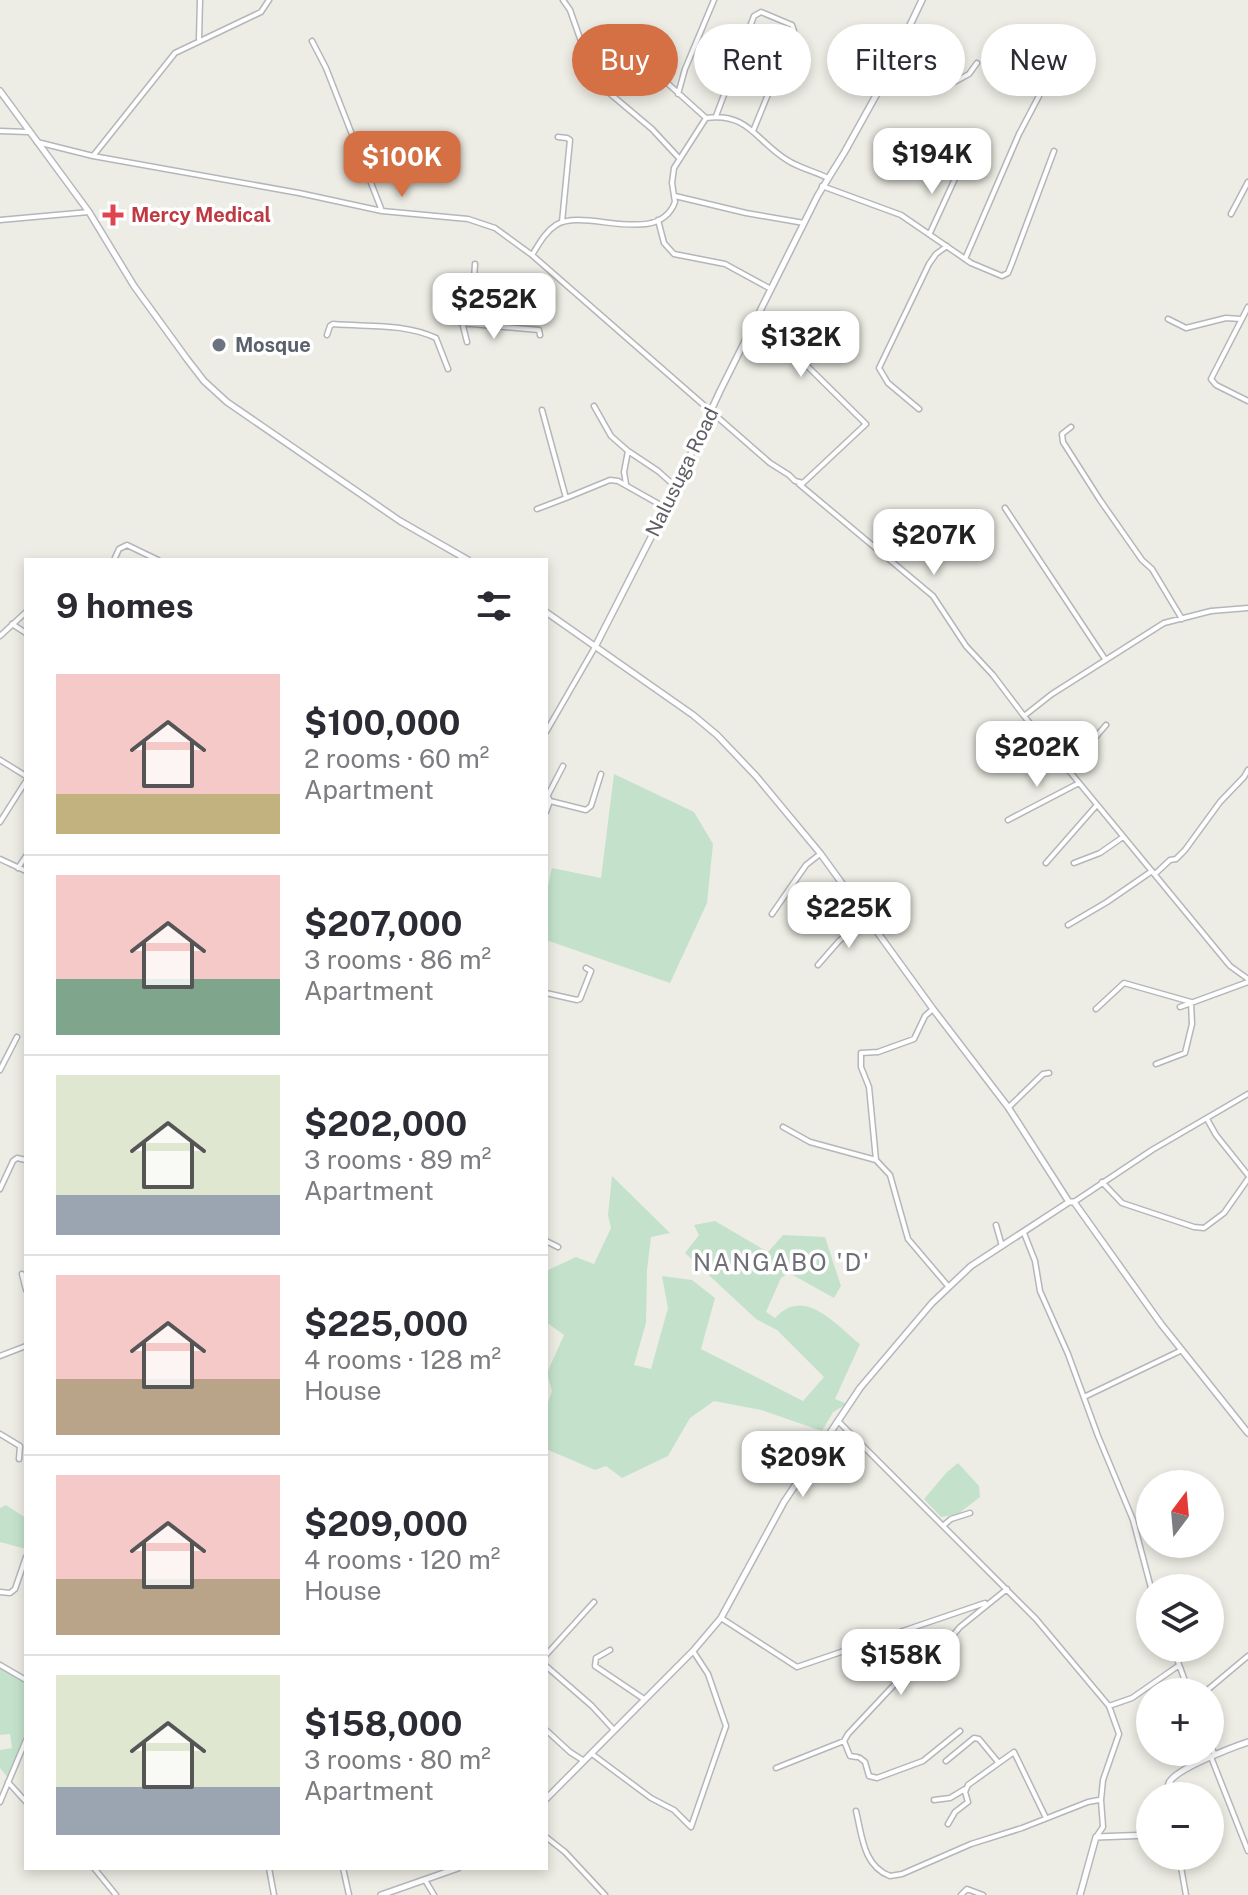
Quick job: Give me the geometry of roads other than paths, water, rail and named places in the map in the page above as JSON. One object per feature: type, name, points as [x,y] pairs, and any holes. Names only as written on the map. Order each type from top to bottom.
[{"type":"street","points":[[199,39],[200,0]]},
{"type":"street","points":[[93,156],[175,53],[261,12],[269,0]]},
{"type":"street","points":[[563,0],[570,10],[595,81],[652,129],[679,158]]},
{"type":"street","points":[[706,118],[678,94],[680,82],[714,0]]},
{"type":"street","name":"Nalusuga Road","points":[[911,24],[922,0]]},
{"type":"street","points":[[716,116],[754,16],[761,12],[792,25],[794,31],[753,131]]},
{"type":"street","points":[[312,41],[326,68],[382,211]]},
{"type":"street","points":[[965,76],[977,63]]},
{"type":"street","points":[[0,91],[89,212],[134,286],[204,381],[227,402],[400,521],[465,558]]},
{"type":"street","name":"Nalusuga Road","points":[[595,647],[822,186],[875,96]]},
{"type":"street","points":[[965,259],[1019,134],[1039,96]]},
{"type":"street","points":[[532,255],[544,236],[562,222],[617,225],[658,220],[673,209],[675,196],[672,177],[679,158],[706,118],[716,116],[737,121],[789,162],[828,178]]},
{"type":"street","points":[[0,131],[28,132]]},
{"type":"street","points":[[558,137],[570,140],[562,222]]},
{"type":"street","points":[[35,141],[93,156],[382,211],[468,219],[495,228],[532,255],[770,463],[799,483],[933,596],[966,646],[993,675],[1096,806],[1230,966],[1248,980]]},
{"type":"street","points":[[822,186],[901,215],[965,259],[998,275],[1008,273],[1054,151]]},
{"type":"street","points":[[930,234],[959,170]]},
{"type":"street","points":[[1231,214],[1248,182]]},
{"type":"street","points":[[675,196],[804,223]]},
{"type":"street","points":[[0,220],[89,212]]},
{"type":"street","points":[[658,220],[664,243],[674,254],[725,264],[771,289]]},
{"type":"street","points":[[919,409],[888,383],[879,368],[929,264],[947,246]]},
{"type":"street","points":[[467,342],[458,306],[473,294],[475,264]]},
{"type":"street","points":[[1248,307],[1211,379],[1216,385],[1248,401]]},
{"type":"street","points":[[1168,319],[1186,328],[1226,318],[1241,319]]},
{"type":"street","points":[[461,323],[539,330],[540,335]]},
{"type":"street","points":[[327,335],[333,324],[402,328],[430,335],[438,340],[448,369]]},
{"type":"street","points":[[752,328],[795,354],[866,424],[803,483],[799,483]]},
{"type":"street","points":[[594,406],[611,436],[676,487]]},
{"type":"street","points":[[542,410],[566,498]]},
{"type":"street","points":[[1071,427],[1062,434],[1063,442],[1142,560],[1152,569],[1182,619]]},
{"type":"street","points":[[626,484],[624,472],[628,451]]},
{"type":"street","points":[[537,509],[610,480],[626,484],[666,508]]},
{"type":"street","points":[[1005,508],[1105,659]]},
{"type":"street","points":[[115,558],[119,549],[127,545],[154,558]]},
{"type":"street","points":[[1024,716],[1157,626],[1211,611],[1248,608]]},
{"type":"street","points":[[548,613],[717,735],[756,776],[820,853],[1008,1107],[1071,1202],[1161,1324],[1248,1433]]},
{"type":"street","points":[[0,636],[24,614]]},
{"type":"street","points":[[12,624],[24,632]]},
{"type":"street","points":[[548,729],[595,647]]},
{"type":"street","points":[[1067,770],[1106,725]]},
{"type":"street","points":[[0,760],[24,777]]},
{"type":"street","points":[[563,766],[548,796],[586,810],[591,806],[601,774]]},
{"type":"street","points":[[1068,925],[1176,859],[1248,770]]},
{"type":"street","points":[[0,822],[24,781]]},
{"type":"street","points":[[1008,820],[1079,783]]},
{"type":"street","points":[[1046,863],[1096,806]]},
{"type":"street","points":[[1074,863],[1100,853],[1123,837]]},
{"type":"street","points":[[772,914],[806,865],[820,853]]},
{"type":"street","points":[[0,859],[24,870]]},
{"type":"street","points":[[18,868],[24,859]]},
{"type":"street","points":[[818,965],[839,941],[867,918]]},
{"type":"street","points":[[548,993],[577,1000],[582,995],[591,970]]},
{"type":"street","points":[[1180,1007],[1248,980]]},
{"type":"street","points":[[1096,1009],[1124,983],[1191,1002]]},
{"type":"street","points":[[1156,1064],[1185,1053],[1192,1024],[1191,1002]]},
{"type":"street","points":[[876,1160],[873,1115],[867,1077],[861,1067],[861,1053],[878,1052],[912,1041],[925,1016],[933,1009]]},
{"type":"street","points":[[0,1070],[17,1037]]},
{"type":"street","points":[[1008,1107],[1043,1074],[1049,1073]]},
{"type":"street","points":[[548,1797],[693,1651],[721,1618],[784,1502],[860,1388],[948,1286],[971,1266],[1102,1182],[1248,1094]]},
{"type":"street","points":[[1102,1182],[1122,1203],[1204,1228],[1224,1213],[1248,1177],[1207,1119]]},
{"type":"street","points":[[783,1127],[810,1142],[876,1160],[890,1175],[908,1239],[948,1286]]},
{"type":"street","points":[[0,1189],[13,1161],[17,1158],[24,1160]]},
{"type":"street","points":[[996,1225],[1002,1246]]},
{"type":"street","points":[[1024,1233],[1035,1261],[1040,1291],[1133,1520],[1147,1574]]},
{"type":"street","points":[[548,1242],[558,1247]]},
{"type":"street","points":[[22,1274],[24,1282]]},
{"type":"street","points":[[0,1356],[24,1347]]},
{"type":"street","points":[[1083,1397],[1182,1350]]},
{"type":"street","points":[[838,1421],[1036,1619],[1109,1706],[1119,1734],[1103,1780],[1103,1827],[1096,1837],[1080,1895]]},
{"type":"street","points":[[0,1434],[20,1446],[19,1459]]},
{"type":"street","points":[[944,1525],[951,1519],[970,1513]]},
{"type":"street","points":[[0,1592],[10,1593],[15,1589],[24,1563]]},
{"type":"street","points":[[776,1768],[844,1741],[894,1685],[938,1653],[960,1627],[1007,1589]]},
{"type":"street","points":[[548,1653],[594,1602]]},
{"type":"street","points":[[721,1618],[797,1667],[989,1602]]},
{"type":"street","points":[[610,1650],[596,1658],[595,1666],[644,1699]]},
{"type":"street","points":[[592,1754],[635,1788],[674,1810],[691,1827],[726,1726],[708,1674],[693,1651]]},
{"type":"street","points":[[1222,1678],[1248,1656]]},
{"type":"street","points":[[1177,1662],[1183,1678]]},
{"type":"street","points":[[0,1665],[24,1679]]},
{"type":"street","points":[[1109,1706],[1132,1698],[1178,1666]]},
{"type":"street","points":[[548,1668],[592,1706],[614,1731]]},
{"type":"street","points":[[844,1741],[849,1755],[865,1762],[869,1776],[877,1778],[923,1761],[960,1731]]},
{"type":"street","points":[[548,1732],[584,1761]]},
{"type":"street","points":[[946,1761],[974,1738],[979,1739],[998,1762]]},
{"type":"street","points":[[1224,1750],[1248,1742]]},
{"type":"street","points":[[0,1802],[24,1745]]},
{"type":"street","points":[[934,1800],[950,1798],[1015,1753],[1046,1818]]},
{"type":"street","points":[[1171,1782],[1193,1766]]},
{"type":"street","points":[[1217,1766],[1248,1851]]},
{"type":"street","points":[[8,1782],[24,1800]]},
{"type":"street","points":[[948,1824],[955,1812],[968,1802],[965,1789]]},
{"type":"street","points":[[856,1811],[866,1853],[879,1870],[890,1876],[1088,1802],[1101,1800]]},
{"type":"street","points":[[1096,1837],[1136,1836]]},
{"type":"street","points":[[548,1838],[605,1895]]},
{"type":"street","points":[[96,1870],[116,1895]]},
{"type":"street","points":[[269,1870],[274,1895]]},
{"type":"street","points":[[343,1870],[349,1895]]},
{"type":"street","points":[[381,1895],[394,1893],[452,1870]]},
{"type":"street","points":[[1182,1870],[1186,1895]]},
{"type":"street","points":[[425,1880],[434,1895]]},
{"type":"street","points":[[961,1895],[967,1889],[983,1895]]},
{"type":"place","name":"Mercy Medical","points":[[113,215]]},
{"type":"place","name":"Mosque","points":[[219,345]]},
{"type":"district","name":"NANGABO 'D'","points":[[782,1262]]}]
